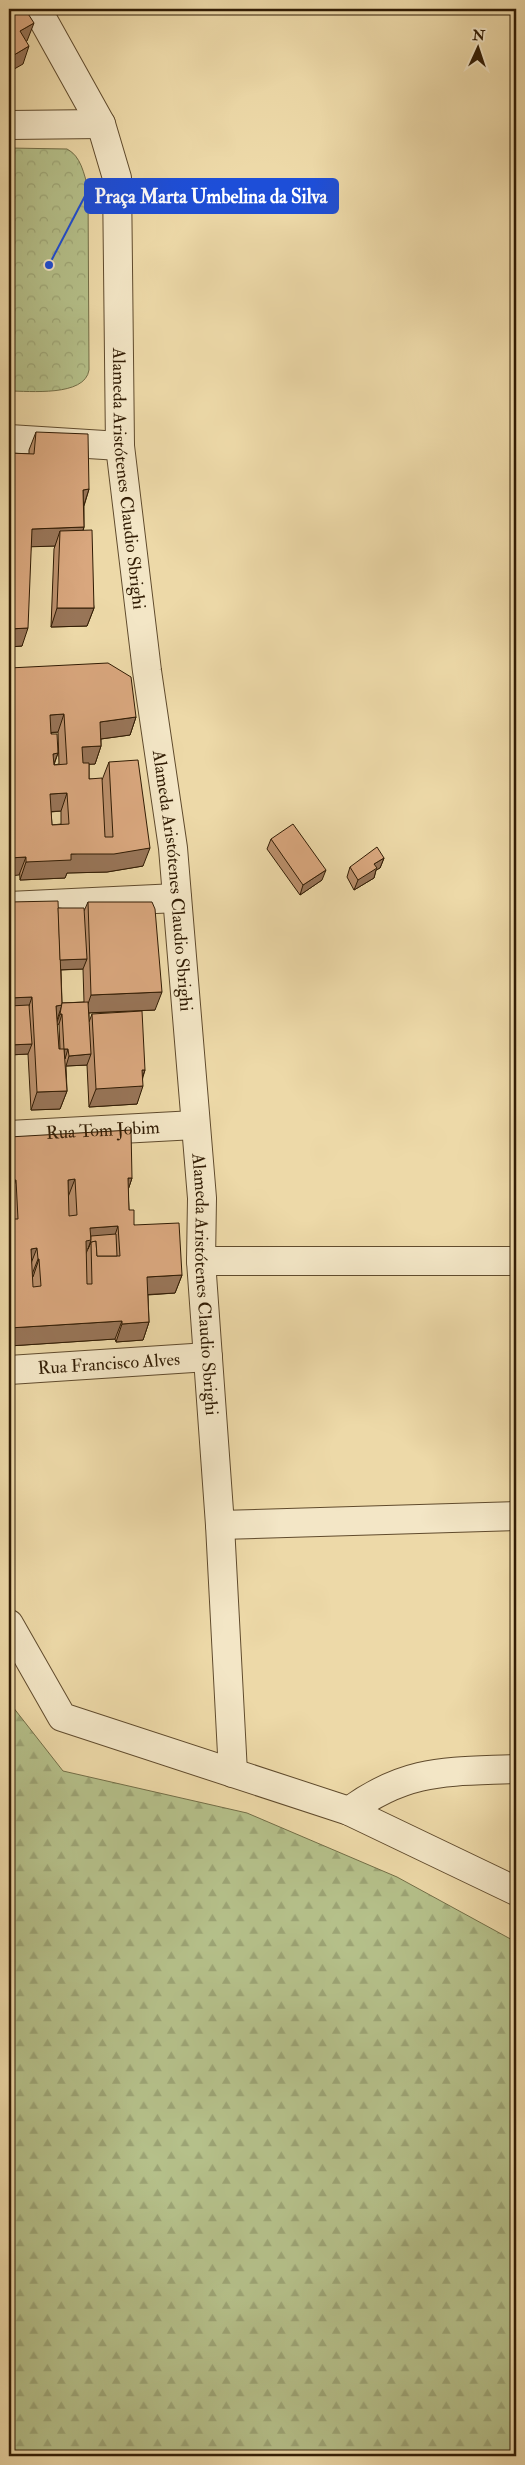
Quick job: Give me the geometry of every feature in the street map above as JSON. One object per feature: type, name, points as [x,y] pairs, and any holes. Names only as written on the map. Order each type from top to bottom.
[{"type":"street","name":"Alameda Aristótenes Claudio Sbrighi","points":[[37,9],[100,124],[118,178],[120,446],[147,671],[173,848],[202,1198],[201,1261],[220,1525],[233,1773]]},
{"type":"street","points":[[9,126],[100,124]]},
{"type":"street","points":[[9,439],[120,446]]},
{"type":"street","points":[[118,672],[147,671]]},
{"type":"street","points":[[9,906],[177,898]]},
{"type":"street","name":"Rua Tom Jobim","points":[[9,1135],[195,1125]]},
{"type":"street","points":[[201,1261],[516,1260]]},
{"type":"street","name":"Rua Francisco Alves","points":[[9,1370],[208,1357]]},
{"type":"street","points":[[220,1525],[516,1516]]},
{"type":"street","points":[[9,1624],[62,1718],[349,1811],[516,1891]]},
{"type":"street","points":[[349,1811],[369,1796],[412,1777],[435,1773],[516,1769]]},
{"type":"green space","points":[[9,148],[67,149],[79,161],[88,188],[89,370],[85,379],[78,385],[67,389],[55,391],[9,391]]},
{"type":"green space","points":[[9,1702],[63,1771],[247,1813],[397,1877],[516,1942],[516,2456],[9,2456]]},
{"type":"building","points":[[9,9],[25,9],[34,23],[20,31],[29,46],[9,58]]},
{"type":"building","points":[[36,432],[88,434],[89,489],[83,490],[84,527],[32,529],[28,628],[9,629],[9,453],[34,454]]},
{"type":"building","points":[[92,530],[94,608],[57,608],[60,531]]},
{"type":"building","points":[[108,663],[131,677],[136,717],[100,722],[101,746],[82,747],[83,763],[89,763],[89,779],[102,778],[105,837],[113,837],[109,762],[138,760],[150,848],[114,854],[71,854],[71,860],[26,862],[26,857],[9,858],[9,668]],"holes":[[[64,714],[67,764],[54,765],[53,754],[58,753],[57,734],[51,734],[50,715]],[[67,793],[69,824],[52,825],[50,794]]]},
{"type":"building","points":[[293,824],[326,870],[303,885],[271,839]]},
{"type":"building","points":[[377,847],[384,858],[374,864],[377,868],[358,880],[350,867]]},
{"type":"building","points":[[58,901],[62,1005],[56,1006],[59,1049],[64,1049],[67,1091],[37,1092],[32,997],[9,998],[9,902]]},
{"type":"building","points":[[88,902],[152,902],[155,909],[162,992],[91,995]]},
{"type":"building","points":[[58,908],[84,908],[87,959],[60,960]]},
{"type":"building","points":[[88,1002],[91,1054],[69,1056],[68,1049],[64,1049],[62,1014],[60,1014],[62,1003]]},
{"type":"building","points":[[29,1005],[32,1044],[9,1045],[9,1006]]},
{"type":"building","points":[[142,1011],[145,1070],[142,1070],[143,1086],[96,1089],[92,1014]]},
{"type":"building","points":[[131,1130],[132,1178],[128,1178],[129,1210],[134,1210],[134,1225],[179,1223],[182,1275],[147,1277],[149,1322],[122,1324],[122,1321],[9,1328],[9,1180],[9,1137]],"holes":[[[75,1179],[77,1215],[69,1216],[68,1180]],[[9,1180],[16,1180],[18,1219],[12,1219]],[[118,1226],[120,1256],[97,1256],[96,1241],[91,1242],[92,1284],[87,1284],[86,1241],[91,1240],[90,1228]],[[37,1248],[41,1286],[33,1287],[31,1249]]]},
{"type":"building","points":[[116,1234],[117,1256],[97,1256],[96,1241],[91,1242],[88,1249],[91,1236]]},
{"type":"place","name":"Praça Marta Umbelina da Silva","points":[[49,265]]}]
